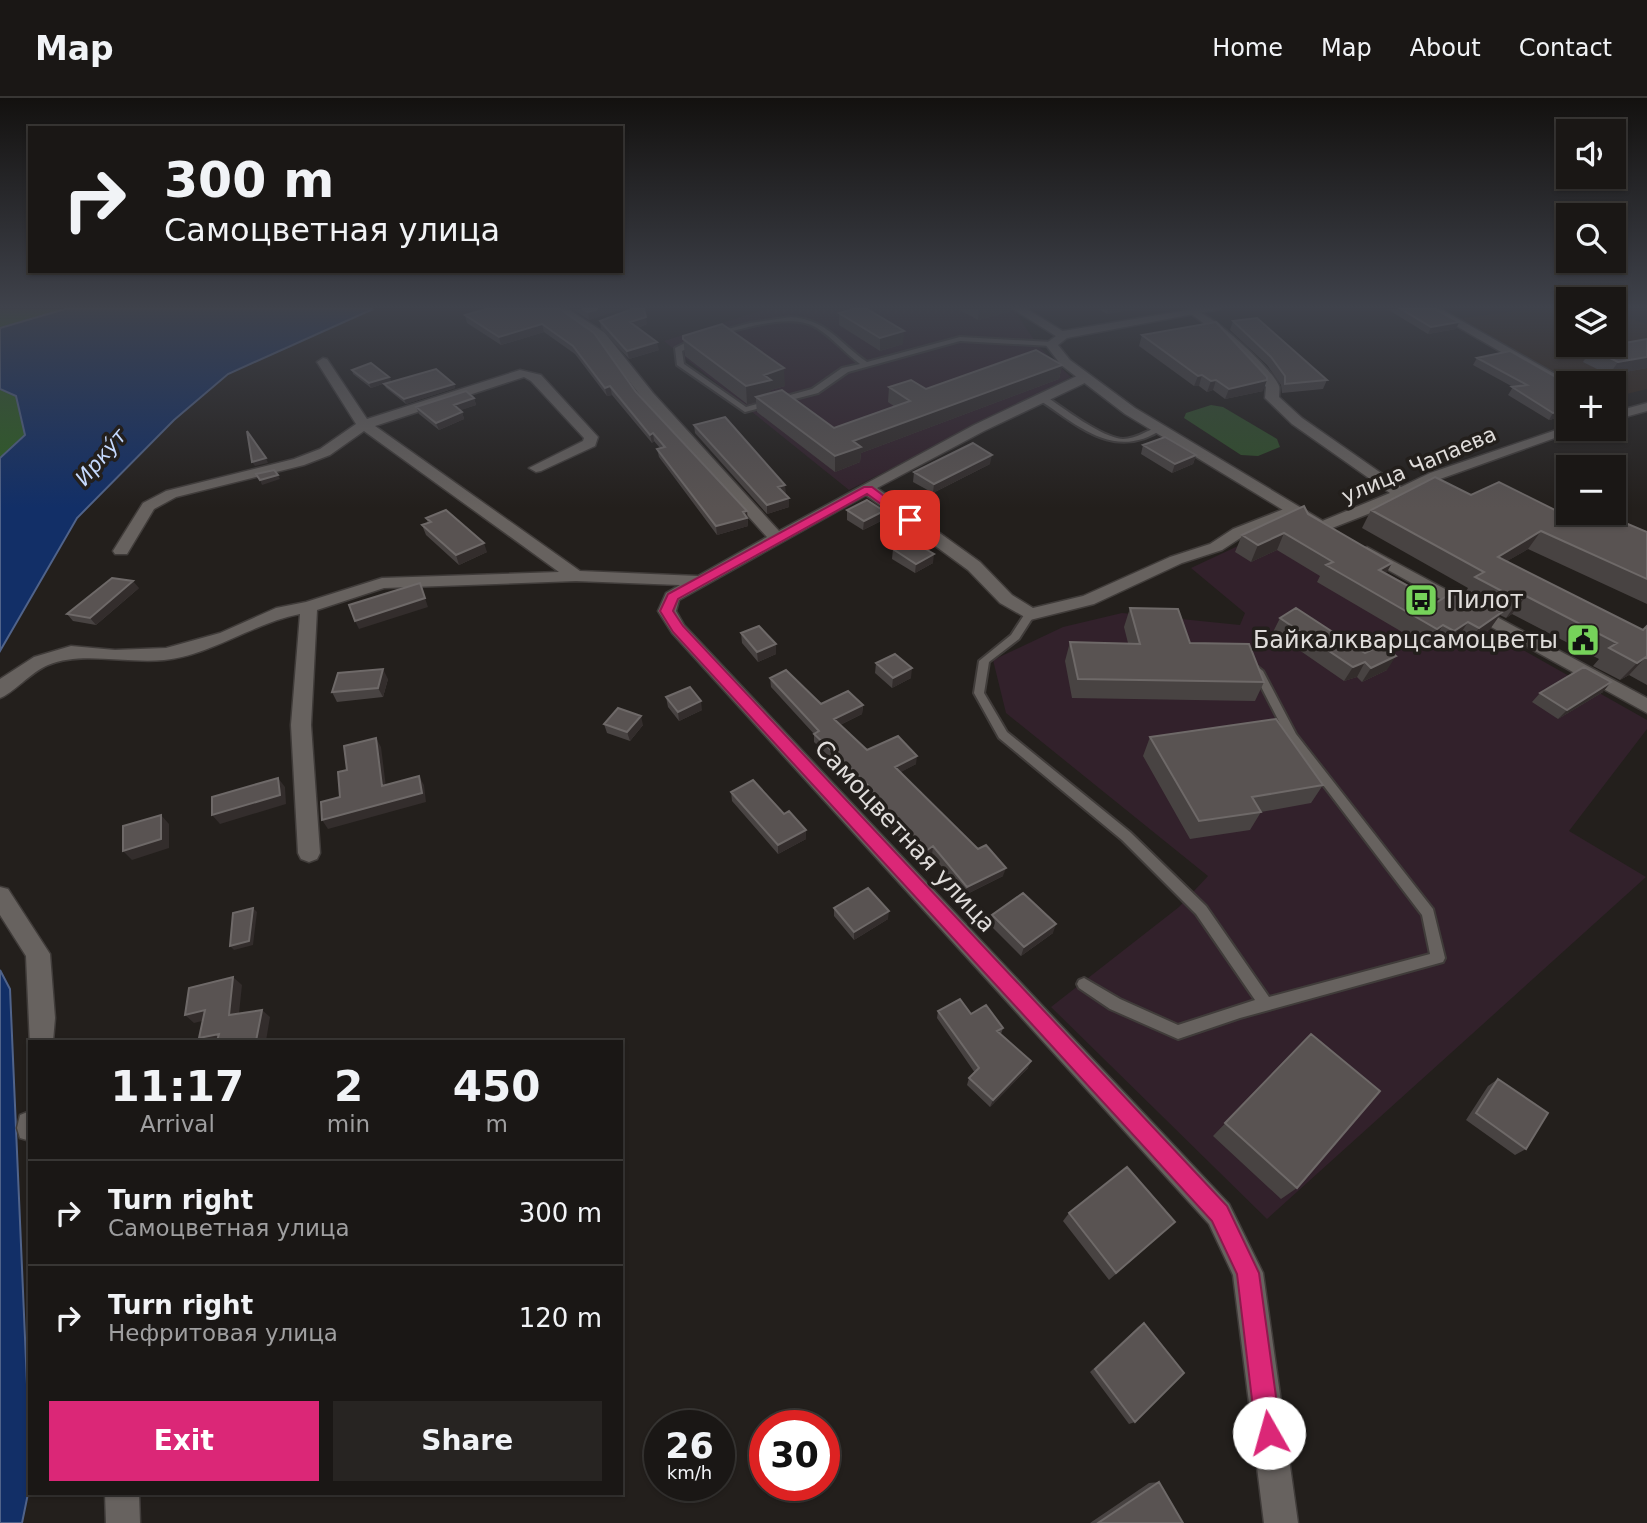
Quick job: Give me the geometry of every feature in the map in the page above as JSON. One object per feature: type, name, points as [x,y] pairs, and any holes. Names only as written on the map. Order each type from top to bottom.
[{"type":"street","points":[[332,376],[364,425],[576,576]]},
{"type":"street","points":[[121,551],[148,506],[171,494],[299,462],[325,452],[364,425],[517,376]]},
{"type":"street","points":[[530,376],[592,436],[590,443],[573,453],[536,468]]},
{"type":"street","points":[[637,376],[731,490],[778,538]]},
{"type":"street","points":[[1081,376],[1160,428],[1321,527],[1647,706]]},
{"type":"street","points":[[1263,376],[1273,386],[1272,398],[1297,421],[1401,494]]},
{"type":"street","name":"Самоцветная улица","points":[[1084,378],[1041,397],[672,597],[667,611],[678,629],[1219,1214],[1248,1273],[1282,1523]]},
{"type":"street","points":[[1626,412],[1647,407]]},
{"type":"street","points":[[1626,415],[1647,418]]},
{"type":"street","name":"улица Чапаева","points":[[1321,527],[1401,494],[1435,476],[1556,435]]},
{"type":"street","points":[[868,489],[974,566],[1006,599],[1030,614],[1088,600],[1176,560],[1216,547],[1239,532],[1294,510]]},
{"type":"street","points":[[0,691],[13,677],[40,661],[71,652],[114,656],[166,654],[226,638],[282,612],[309,607],[382,583],[576,576],[702,581]]},
{"type":"street","points":[[309,607],[301,725],[309,853]]},
{"type":"street","points":[[0,896],[38,954],[43,1018],[40,1040]]},
{"type":"street","points":[[122,1495],[123,1523]]},
{"type":"lane","points":[[696,376],[746,410],[815,391],[837,376]]},
{"type":"lane","points":[[1041,397],[1106,436],[1121,441],[1138,438],[1160,428]]},
{"type":"lane","points":[[1030,614],[1015,636],[984,661],[979,692],[1003,735],[1126,836],[1201,910],[1266,1004]]},
{"type":"lane","points":[[1084,984],[1115,1004],[1178,1032],[1266,1004],[1438,958],[1427,913],[1292,736],[1252,660]]},
{"type":"shaded area","points":[[707,376],[1071,377],[849,490]]},
{"type":"shaded area","points":[[1626,376],[1647,376],[1647,389],[1626,394]]},
{"type":"shaded area","points":[[1293,520],[1647,720],[1647,729],[1569,831],[1646,877],[1267,1219],[1051,1007],[1179,907],[1208,876],[1006,713],[993,660],[1063,627],[1122,613],[1240,625],[1245,613],[1191,568]]},
{"type":"green space","points":[[0,389],[16,396],[26,436],[0,458]]},
{"type":"green space","points":[[1211,405],[1223,407],[1277,439],[1280,447],[1258,456],[1241,455],[1184,418],[1186,413]]},
{"type":"water","name":"Ирку́т","points":[[0,376],[226,376],[174,420],[77,518],[0,651],[0,458],[25,435],[16,396],[0,389]]},
{"type":"water","points":[[0,970],[10,989],[28,1408],[28,1494],[22,1523],[0,1523]]},
{"type":"building","points":[[359,376],[389,377],[369,383]]},
{"type":"building","points":[[413,376],[444,376],[454,384],[404,399],[384,384]]},
{"type":"building","points":[[595,376],[624,376],[636,392],[747,511],[743,512],[747,518],[716,526],[657,449],[665,447],[653,433],[650,435],[610,386],[605,388]]},
{"type":"building","points":[[732,376],[765,376],[771,380],[746,386]]},
{"type":"building","points":[[964,376],[1033,376],[853,441],[861,447],[835,456],[756,397],[782,390],[834,428],[910,401],[889,387],[911,380],[926,389]]},
{"type":"building","points":[[1203,376],[1267,377],[1267,380],[1229,389],[1216,380],[1211,381]]},
{"type":"building","points":[[1285,376],[1322,376],[1327,380],[1285,384]]},
{"type":"building","points":[[1509,376],[1556,377],[1556,412],[1553,413],[1512,387],[1527,385]]},
{"type":"building","points":[[466,391],[474,398],[454,405],[462,412],[436,423],[416,407]]},
{"type":"building","points":[[725,417],[785,485],[778,487],[789,498],[767,505],[694,425]]},
{"type":"building","points":[[247,431],[266,458],[252,462]]},
{"type":"building","points":[[1165,437],[1196,455],[1175,464],[1143,445]]},
{"type":"building","points":[[973,443],[992,455],[934,484],[914,472]]},
{"type":"building","points":[[274,470],[278,475],[260,480],[256,474]]},
{"type":"building","points":[[1435,477],[1471,495],[1499,482],[1556,510],[1556,525],[1626,523],[1647,532],[1647,579],[1541,531],[1498,557],[1643,630],[1647,626],[1647,658],[1637,663],[1609,648],[1617,643],[1526,596],[1519,600],[1475,577],[1484,572],[1371,510]]},
{"type":"building","points":[[867,500],[884,511],[864,521],[847,510]]},
{"type":"building","points":[[1304,506],[1308,514],[1392,563],[1379,570],[1437,602],[1458,589],[1502,612],[1479,628],[1468,622],[1454,631],[1443,625],[1437,629],[1326,565],[1333,562],[1284,533],[1258,545],[1242,535]]},
{"type":"building","points":[[446,510],[484,543],[456,555],[422,525],[431,522],[426,518]]},
{"type":"building","points":[[910,540],[934,554],[916,564],[893,549]]},
{"type":"building","points":[[112,578],[133,581],[90,618],[67,614]]},
{"type":"building","points":[[420,583],[425,598],[355,621],[349,605]]},
{"type":"building","points":[[1130,608],[1178,609],[1190,643],[1249,644],[1264,682],[1078,679],[1070,642],[1140,644]]},
{"type":"building","points":[[1296,608],[1365,653],[1381,645],[1396,656],[1371,668],[1365,662],[1353,667],[1280,618]]},
{"type":"building","points":[[759,626],[776,644],[757,652],[741,633]]},
{"type":"building","points":[[895,654],[912,668],[893,678],[876,663]]},
{"type":"building","points":[[1584,667],[1611,682],[1567,710],[1540,693]]},
{"type":"building","points":[[383,669],[378,688],[332,692],[338,673]]},
{"type":"building","points":[[786,670],[821,704],[848,691],[863,705],[834,719],[867,750],[898,736],[917,756],[895,767],[978,849],[986,845],[1006,868],[967,887],[933,846],[923,853],[867,792],[872,789],[814,734],[819,731],[770,678]]},
{"type":"building","points":[[690,687],[701,701],[678,712],[666,697]]},
{"type":"building","points":[[618,708],[641,716],[627,732],[604,724]]},
{"type":"building","points":[[1276,719],[1323,785],[1252,797],[1261,812],[1199,821],[1150,737]]},
{"type":"building","points":[[376,738],[382,786],[419,776],[422,793],[322,820],[321,802],[340,797],[338,772],[347,770],[344,746]]},
{"type":"building","points":[[278,778],[280,795],[212,815],[212,797]]},
{"type":"building","points":[[753,780],[784,814],[789,811],[806,830],[778,845],[731,792]]},
{"type":"building","points":[[161,815],[161,839],[123,851],[123,826]]},
{"type":"building","points":[[868,888],[889,911],[854,932],[834,908]]},
{"type":"building","points":[[1023,893],[1056,924],[1024,947],[992,915]]},
{"type":"building","points":[[253,908],[249,941],[230,946],[233,913]]},
{"type":"building","points":[[233,977],[229,1015],[262,1010],[256,1040],[217,1040],[219,1034],[199,1038],[205,1010],[185,1015],[189,988]]},
{"type":"building","points":[[960,999],[971,1014],[986,1005],[1003,1028],[997,1031],[1031,1061],[993,1100],[969,1078],[979,1068],[938,1011]]},
{"type":"building","points":[[1311,1034],[1380,1091],[1297,1188],[1225,1123]]},
{"type":"building","points":[[1498,1079],[1548,1113],[1526,1149],[1476,1113]]},
{"type":"building","points":[[1127,1167],[1175,1222],[1116,1273],[1069,1213]]},
{"type":"building","points":[[1144,1323],[1184,1373],[1135,1422],[1095,1369]]},
{"type":"building","points":[[1159,1482],[1183,1523],[1098,1523]]},
{"type":"place","name":"Пилот","points":[[1421,600]]},
{"type":"place","name":"Байкалкварцсамоцветы","points":[[1583,640]]},
{"type":"route","points":[[910,520],[868,489],[672,597],[667,611],[678,629],[1219,1214],[1248,1273],[1269,1433]]}]
